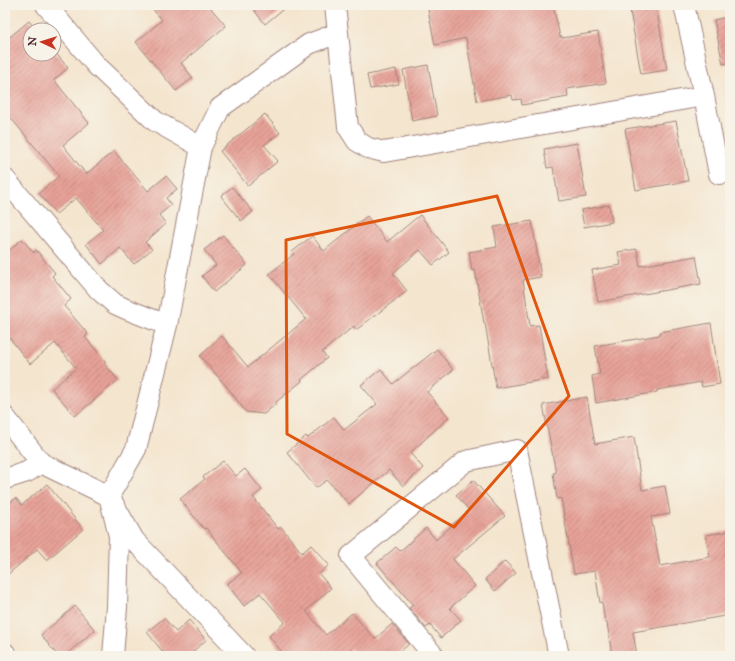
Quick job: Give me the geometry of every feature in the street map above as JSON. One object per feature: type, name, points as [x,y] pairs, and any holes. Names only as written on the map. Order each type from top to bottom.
[{"type":"street","points":[[46,5],[96,66],[155,121],[201,147]]},
{"type":"street","points":[[335,5],[348,127],[357,141],[368,148],[384,152],[704,96]]},
{"type":"street","points":[[690,6],[704,96],[719,174],[730,172]]},
{"type":"street","points":[[113,656],[117,607],[119,536],[110,496],[136,449],[167,325],[201,147],[220,108],[309,44],[338,33]]},
{"type":"street","points":[[5,179],[99,290],[115,304],[167,325]]},
{"type":"street","points":[[5,417],[41,463],[110,496],[134,540],[244,656]]},
{"type":"street","points":[[434,656],[351,556],[466,461],[517,450],[559,656]]},
{"type":"street","points":[[5,479],[27,472],[41,463]]},
{"type":"highlighted area","points":[[497,196],[569,396],[454,527],[287,434],[286,240]]},
{"type":"building","points":[[149,5],[208,5],[226,26],[181,63],[193,78],[176,91],[136,42],[162,20]]},
{"type":"building","points":[[250,5],[288,5],[265,24]]},
{"type":"building","points":[[427,5],[553,5],[560,37],[562,36],[562,38],[598,32],[606,83],[567,89],[568,97],[522,105],[521,99],[513,100],[512,95],[477,101],[466,38],[435,45]]},
{"type":"building","points":[[629,5],[656,5],[667,70],[641,74]]},
{"type":"building","points":[[730,16],[730,63],[723,64],[714,20]]},
{"type":"building","points":[[22,27],[22,62],[62,62],[62,61],[68,68],[54,80],[89,123],[63,145],[86,174],[114,151],[148,191],[166,176],[177,189],[166,198],[171,205],[159,215],[166,224],[145,242],[152,249],[134,264],[120,248],[102,264],[86,244],[103,230],[76,198],[56,214],[39,193],[59,176],[5,111],[5,41]]},
{"type":"building","points":[[428,65],[437,116],[412,121],[403,70]]},
{"type":"building","points":[[396,69],[399,84],[370,89],[367,75]]},
{"type":"building","points":[[265,114],[280,133],[264,145],[278,161],[248,186],[220,151]]},
{"type":"building","points":[[676,121],[688,181],[636,190],[625,129]]},
{"type":"building","points":[[577,143],[586,197],[559,201],[553,167],[547,168],[544,149]]},
{"type":"building","points":[[232,187],[253,212],[241,221],[221,196]]},
{"type":"building","points":[[609,205],[612,222],[584,227],[581,210]]},
{"type":"building","points":[[420,215],[449,252],[433,265],[420,250],[393,273],[407,291],[356,330],[354,326],[322,352],[327,358],[264,414],[246,412],[200,356],[222,336],[248,367],[306,319],[269,274],[294,254],[292,252],[312,236],[324,251],[367,216],[387,242]]},
{"type":"building","points":[[532,221],[541,277],[523,280],[530,326],[539,325],[548,379],[496,388],[475,270],[472,271],[469,252],[497,247],[494,227]]},
{"type":"building","points":[[223,235],[247,265],[214,292],[202,276],[216,265],[204,250]]},
{"type":"building","points":[[22,239],[34,253],[36,250],[55,273],[52,276],[71,299],[64,306],[88,334],[85,337],[106,362],[104,363],[118,380],[75,416],[52,389],[76,368],[55,343],[30,364],[5,332],[5,254]]},
{"type":"building","points":[[637,249],[640,266],[696,256],[701,284],[598,302],[592,270],[621,265],[618,252]]},
{"type":"building","points":[[711,323],[720,384],[702,387],[701,382],[596,403],[592,376],[600,374],[595,346],[660,335],[660,332]]},
{"type":"building","points":[[437,349],[453,370],[427,392],[449,417],[410,453],[423,468],[403,486],[389,470],[349,504],[327,480],[316,488],[287,452],[306,436],[308,438],[334,417],[344,430],[377,404],[361,385],[381,369],[393,384]]},
{"type":"building","points":[[587,397],[595,444],[634,437],[642,490],[665,486],[670,514],[651,517],[660,566],[710,557],[706,535],[730,531],[730,615],[633,632],[637,656],[612,656],[607,622],[605,622],[602,602],[600,603],[595,571],[574,574],[561,498],[557,499],[553,473],[556,473],[543,405]]},
{"type":"building","points":[[223,461],[236,476],[245,469],[262,490],[253,497],[278,529],[281,527],[302,553],[311,545],[329,565],[319,574],[331,588],[306,611],[326,635],[352,613],[375,639],[392,624],[409,644],[395,656],[357,656],[351,649],[344,656],[285,656],[269,636],[285,622],[260,593],[244,606],[227,584],[242,573],[206,528],[204,529],[180,499],[205,479],[203,477]]},
{"type":"building","points":[[473,480],[505,516],[453,559],[475,586],[450,608],[461,620],[441,638],[430,625],[426,628],[409,608],[413,605],[377,563],[396,547],[400,551],[426,528],[436,540],[469,510],[456,495]]},
{"type":"building","points":[[47,484],[83,529],[47,560],[37,549],[5,577],[5,506],[16,498],[22,505]]},
{"type":"building","points":[[505,561],[516,573],[495,591],[485,579]]},
{"type":"building","points":[[75,606],[95,630],[64,656],[58,656],[41,635]]},
{"type":"building","points":[[164,618],[176,632],[189,620],[206,640],[188,656],[166,656],[147,632]]}]
